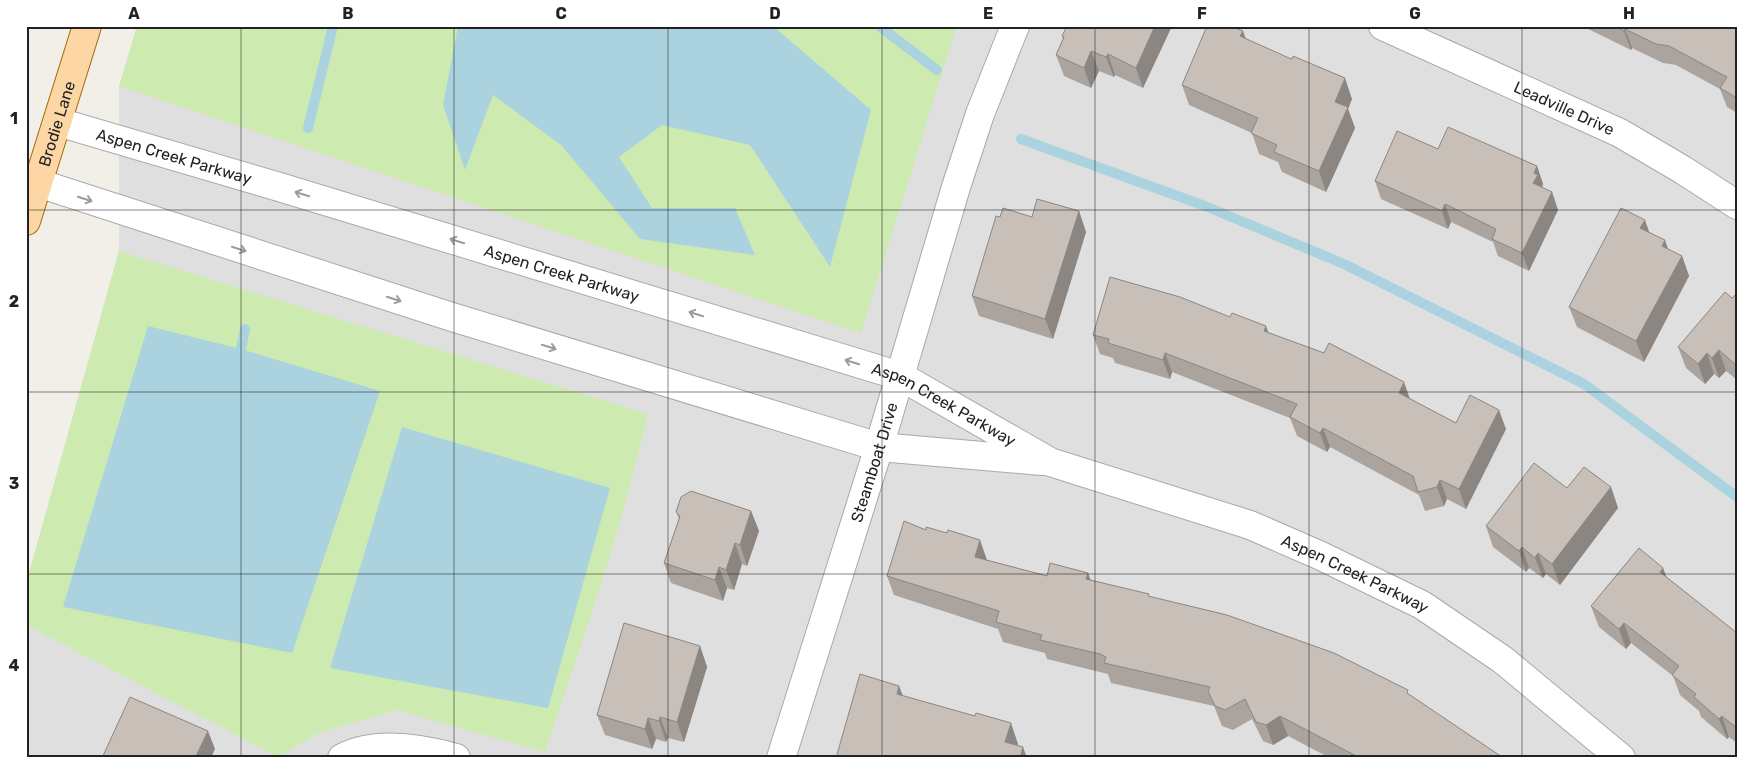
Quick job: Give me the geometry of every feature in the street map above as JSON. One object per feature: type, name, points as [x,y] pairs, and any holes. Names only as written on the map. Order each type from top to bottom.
[{"type":"main road","name":"Brodie Lane","points":[[26,221],[87,26]]},
{"type":"street","name":"Steamboat Drive","points":[[781,758],[879,447],[980,114],[1015,26]]},
{"type":"street","name":"Leadville Drive","points":[[1383,26],[1620,133],[1683,170],[1737,205]]},
{"type":"street","name":"Aspen Creek Parkway","points":[[58,122],[276,186],[900,376],[1050,462],[1250,525],[1319,555],[1422,605],[1503,660],[1621,758]]},
{"type":"street","name":"Aspen Creek Parkway","points":[[38,183],[452,317],[879,447],[1050,462]]},
{"type":"street","points":[[342,758],[383,747],[422,748],[456,758]]},
{"type":"shaded area","points":[[137,26],[1737,26],[1737,758],[26,758],[26,584],[119,251],[119,86]]},
{"type":"green space","points":[[137,26],[957,26],[861,333],[119,86]]},
{"type":"green space","points":[[119,251],[648,414],[614,542],[545,752],[396,710],[319,733],[278,757],[26,625],[26,584]]},
{"type":"water","points":[[458,26],[773,26],[871,110],[830,267],[750,145],[662,125],[619,157],[652,208],[735,208],[755,255],[640,239],[561,145],[493,95],[465,170],[443,105]]},
{"type":"water","points":[[148,326],[241,349],[380,391],[292,653],[63,607]]},
{"type":"water","points":[[402,427],[610,488],[548,708],[330,668]]},
{"type":"building","points":[[1067,26],[1155,26],[1136,68],[1108,54],[1106,57],[1091,51],[1084,68],[1056,55]]},
{"type":"building","points":[[1207,26],[1231,26],[1243,31],[1240,36],[1289,58],[1292,59],[1293,56],[1345,78],[1335,102],[1348,107],[1319,171],[1274,152],[1277,145],[1251,133],[1258,118],[1182,85]]},
{"type":"building","points":[[1615,26],[1737,26],[1737,98],[1720,88],[1727,77],[1669,46],[1656,44]]},
{"type":"building","points":[[1448,127],[1537,166],[1534,173],[1538,175],[1533,183],[1552,192],[1522,253],[1492,239],[1496,229],[1445,204],[1442,211],[1375,181],[1397,131],[1438,149]]},
{"type":"building","points":[[1037,199],[1079,211],[1045,319],[972,296],[996,216],[1000,217],[1003,208],[1032,217]]},
{"type":"building","points":[[1621,208],[1645,220],[1640,228],[1665,240],[1662,246],[1682,256],[1636,341],[1569,307]]},
{"type":"building","points":[[1110,277],[1180,297],[1230,317],[1232,313],[1266,326],[1264,331],[1324,353],[1329,343],[1404,382],[1399,393],[1456,423],[1470,395],[1499,410],[1459,489],[1440,480],[1437,487],[1418,492],[1413,476],[1323,428],[1320,433],[1290,417],[1297,404],[1165,353],[1163,360],[1108,343],[1109,339],[1093,335]]},
{"type":"building","points":[[1725,292],[1732,298],[1737,295],[1737,366],[1719,350],[1712,358],[1707,353],[1698,364],[1678,347]]},
{"type":"building","points":[[1534,463],[1567,488],[1584,467],[1611,487],[1552,564],[1538,553],[1535,558],[1522,547],[1519,551],[1486,526]]},
{"type":"building","points":[[691,491],[751,511],[740,545],[735,543],[726,570],[719,567],[715,580],[664,563],[680,516],[676,512],[681,497]]},
{"type":"building","points":[[904,521],[926,530],[926,527],[947,533],[948,530],[980,540],[975,557],[1047,576],[1050,563],[1088,573],[1086,579],[1227,615],[1334,653],[1408,690],[1407,693],[1502,757],[1360,758],[1280,716],[1266,725],[1256,722],[1245,699],[1225,710],[1215,706],[1208,691],[1210,687],[1104,663],[1106,657],[1100,654],[1040,640],[1042,635],[996,622],[999,611],[887,576]]},
{"type":"building","points":[[1639,548],[1663,568],[1660,572],[1737,633],[1737,728],[1722,716],[1719,719],[1694,697],[1696,694],[1672,675],[1679,666],[1624,623],[1619,629],[1591,606]]},
{"type":"building","points":[[624,623],[700,646],[677,722],[660,717],[659,721],[648,718],[645,729],[597,715]]},
{"type":"building","points":[[860,674],[899,686],[897,694],[975,716],[976,713],[1011,723],[1005,742],[1023,747],[1020,758],[836,758]]},
{"type":"building","points":[[130,697],[208,731],[195,758],[102,758]]},
{"type":"waterway","points":[[308,128],[333,26]]},
{"type":"waterway","points":[[879,26],[937,70]]},
{"type":"waterway","points":[[1021,139],[1205,206],[1344,264],[1584,384],[1737,497]]},
{"type":"waterway","points":[[242,361],[241,349],[245,329]]}]
